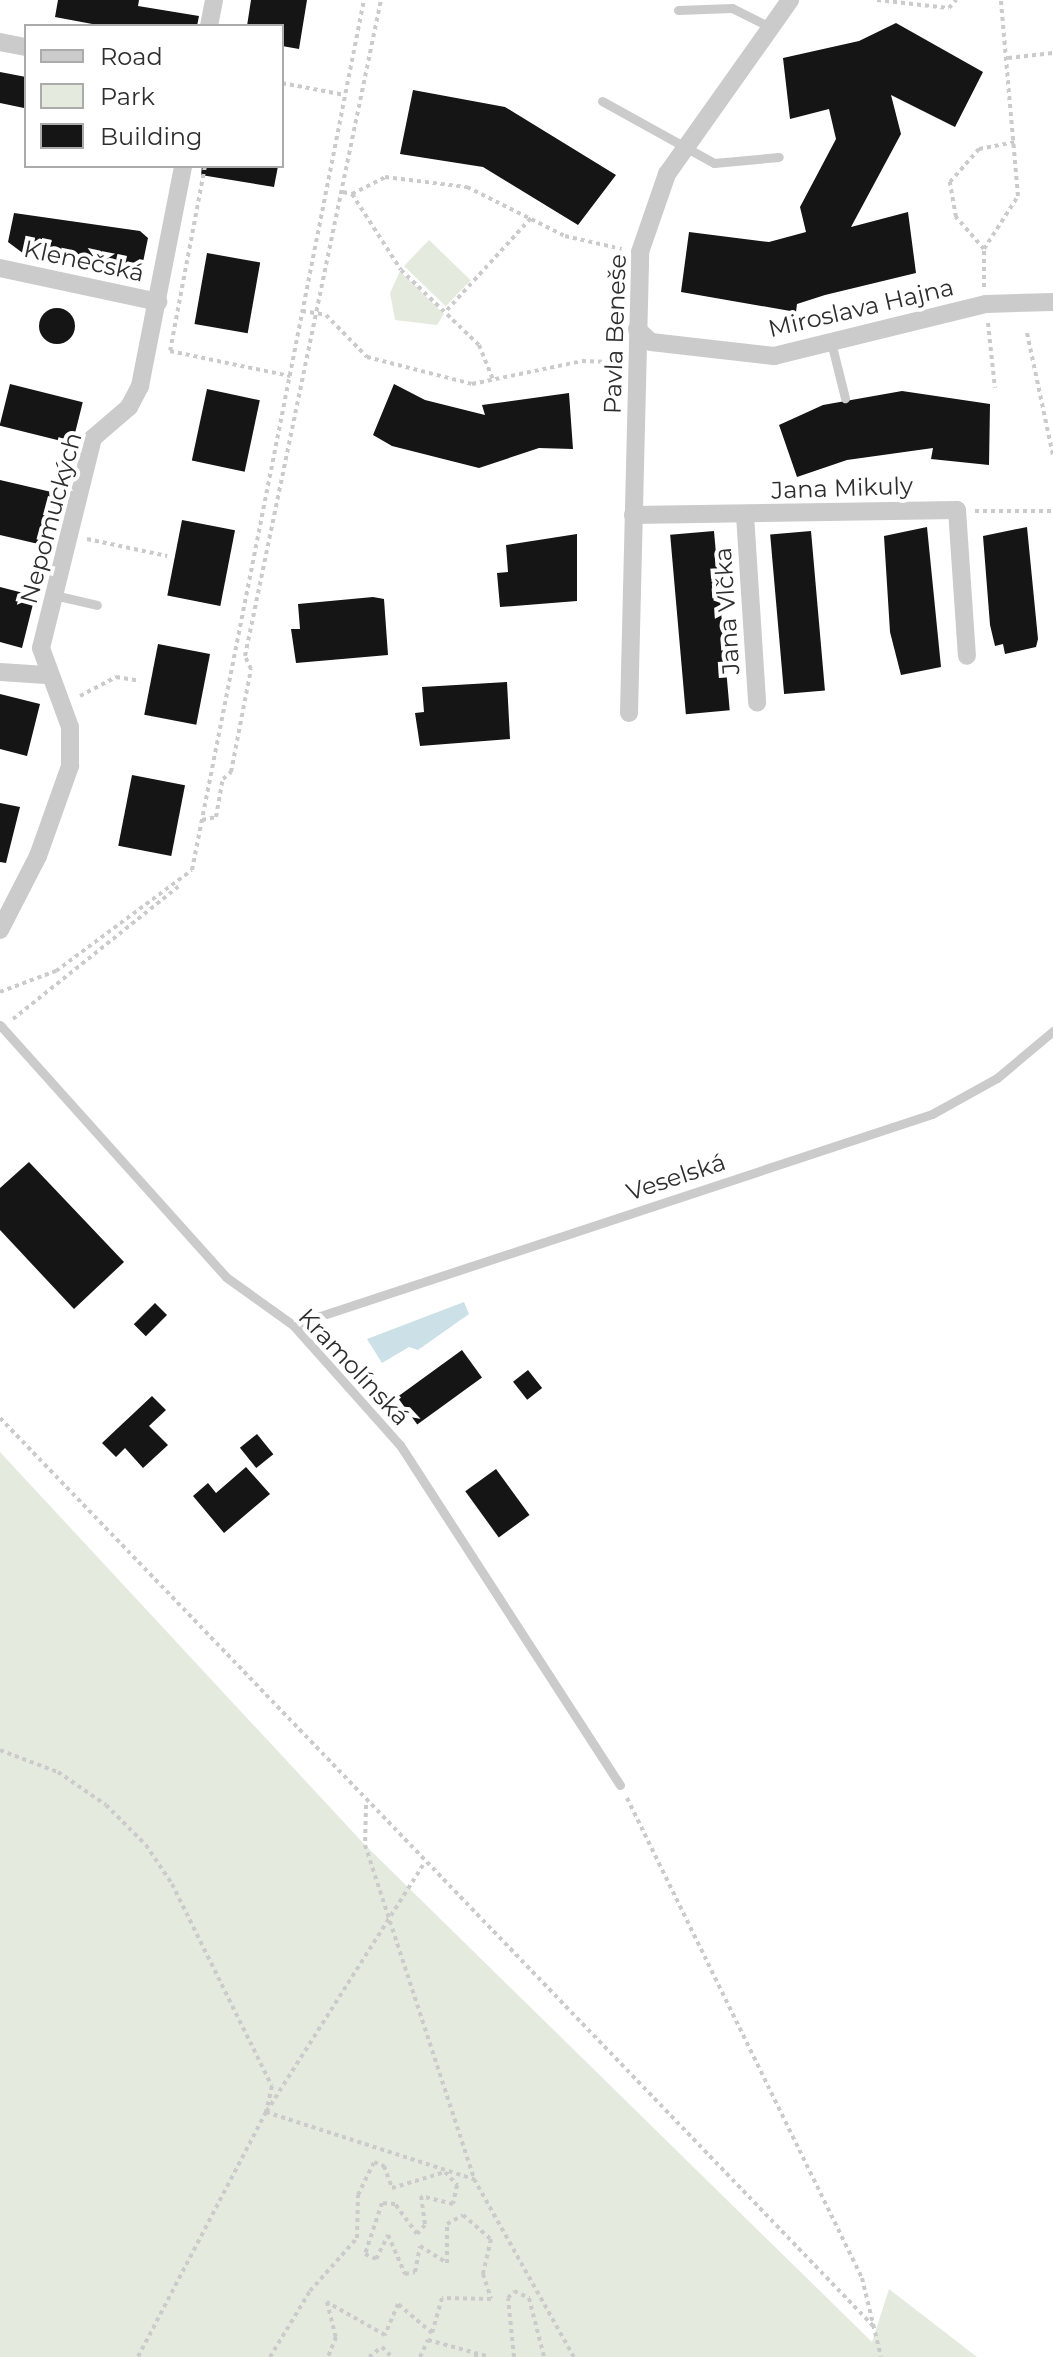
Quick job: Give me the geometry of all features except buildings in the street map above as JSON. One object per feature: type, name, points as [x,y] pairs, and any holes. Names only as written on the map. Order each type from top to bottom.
[{"type":"street","points":[[209,24],[214,0]]},
{"type":"street","name":"Pavla Beneše","points":[[629,713],[640,252],[683,148],[790,0]]},
{"type":"street","points":[[0,42],[24,47]]},
{"type":"street","name":"Nepomuckých","points":[[0,930],[38,856],[70,766],[62,706],[46,675],[41,648],[93,438],[138,394],[183,168]]},
{"type":"street","name":"Klenečská","points":[[0,268],[158,302]]},
{"type":"street","name":"Miroslava Hajna","points":[[637,329],[651,342],[729,355],[774,356],[986,304],[1053,302]]},
{"type":"street","points":[[957,510],[967,656]]},
{"type":"street","name":"Jana Mikuly","points":[[633,515],[957,510]]},
{"type":"street","name":"Jana Vlčka","points":[[745,515],[757,703]]},
{"type":"street","points":[[0,672],[46,675]]},
{"type":"lane","points":[[678,10],[732,8],[770,27]]},
{"type":"lane","points":[[602,101],[683,148],[725,165],[779,157]]},
{"type":"lane","points":[[831,342],[845,398]]},
{"type":"lane","points":[[54,595],[97,605]]},
{"type":"lane","name":"Kramolínská","points":[[1,1026],[226,1277],[293,1325],[400,1445],[620,1785]]},
{"type":"lane","name":"Veselská","points":[[293,1325],[932,1114],[997,1078],[1053,1031]]},
{"type":"path","points":[[1,1026],[185,881],[202,820],[364,0]]},
{"type":"path","points":[[202,820],[216,817],[223,779],[231,772],[251,669],[245,656],[381,0]]},
{"type":"path","points":[[877,0],[949,8],[956,0]]},
{"type":"path","points":[[995,388],[984,249],[1018,196],[1001,0]]},
{"type":"path","points":[[1007,58],[1053,53]]},
{"type":"path","points":[[284,83],[345,95]]},
{"type":"path","points":[[984,249],[956,217],[950,182],[979,149],[1014,142]]},
{"type":"path","points":[[205,168],[170,351],[290,376]]},
{"type":"path","points":[[343,192],[352,194],[385,177],[486,192],[531,218],[587,244],[640,252]]},
{"type":"path","points":[[352,194],[401,270],[447,310],[479,345],[493,380]]},
{"type":"path","points":[[447,310],[531,218]]},
{"type":"path","points":[[302,311],[317,314],[367,357],[472,384],[582,361],[638,363]]},
{"type":"path","points":[[1027,333],[1053,455]]},
{"type":"path","points":[[957,510],[1053,511]]},
{"type":"path","points":[[69,535],[167,556]]},
{"type":"path","points":[[62,706],[116,677],[140,681]]},
{"type":"path","points":[[0,992],[56,971],[148,898],[185,881]]},
{"type":"path","points":[[0,1418],[423,1865],[874,2327]]},
{"type":"path","points":[[0,1750],[58,1772],[106,1805],[146,1845],[261,2059],[272,2086],[266,2112]]},
{"type":"path","points":[[620,1785],[862,2278],[881,2357]]},
{"type":"path","points":[[366,1805],[365,1845],[392,1918],[474,2179],[574,2357]]},
{"type":"path","points":[[138,2357],[266,2112],[423,1865]]},
{"type":"path","points":[[266,2112],[474,2179]]},
{"type":"path","points":[[270,2357],[310,2291],[357,2238],[358,2195],[374,2162],[384,2166],[392,2188],[445,2172],[457,2185],[453,2204],[421,2196],[425,2225],[417,2234],[395,2204],[382,2203],[365,2254],[376,2259],[388,2235],[405,2274],[415,2272],[420,2246],[447,2263],[447,2224],[463,2215],[491,2239],[483,2274],[491,2299],[442,2298],[432,2333],[398,2304],[385,2335],[327,2302],[336,2337],[328,2357]]},
{"type":"path","points":[[514,2357],[508,2298],[514,2291],[529,2298],[544,2357]]},
{"type":"path","points":[[420,2357],[428,2340],[489,2357]]},
{"type":"path","points":[[369,2357],[382,2347],[392,2357]]},
{"type":"path","points":[[474,2357],[489,2357]]},
{"type":"green space","points":[[429,240],[471,280],[446,306],[404,266]]},
{"type":"green space","points":[[400,271],[444,314],[437,325],[395,320],[390,293]]},
{"type":"green space","points":[[0,1452],[365,1845],[872,2342],[889,2289],[977,2357],[0,2357]]},
{"type":"shaded area","points":[[464,1302],[469,1314],[418,1350],[409,1347],[382,1363],[367,1339]]}]
